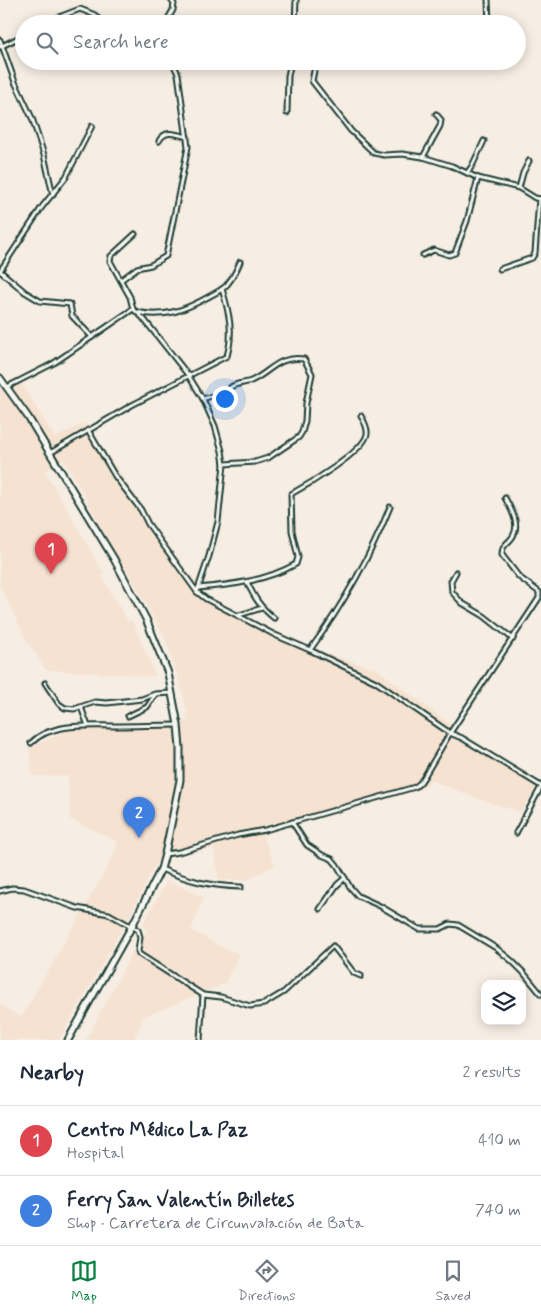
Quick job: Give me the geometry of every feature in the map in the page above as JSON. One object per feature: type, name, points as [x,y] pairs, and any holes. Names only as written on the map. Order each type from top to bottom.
[{"type":"main road","points":[[0,378],[28,417],[50,453],[114,559],[146,619],[168,673],[178,725],[180,780],[165,854],[160,869],[132,926],[68,1040]]},
{"type":"street","points":[[170,15],[174,4],[171,0]]},
{"type":"street","points":[[295,15],[296,0]]},
{"type":"street","points":[[488,0],[489,15]]},
{"type":"street","points":[[68,15],[80,9],[95,15]]},
{"type":"street","points":[[1,46],[15,39]]},
{"type":"street","points":[[0,40],[15,82],[32,118],[54,194]]},
{"type":"street","points":[[121,280],[138,268],[151,265],[166,256],[185,164],[188,138],[176,70]]},
{"type":"street","points":[[287,113],[289,70]]},
{"type":"street","points":[[314,70],[312,81],[351,131],[374,153],[423,157],[452,166],[478,178],[519,188],[540,199],[532,258],[500,269]]},
{"type":"street","points":[[423,157],[440,126],[441,120],[436,114]]},
{"type":"street","points":[[92,126],[75,161],[0,271],[40,302],[70,304],[72,316],[92,337]]},
{"type":"street","points":[[159,141],[161,137],[168,133],[188,138]]},
{"type":"street","points":[[466,173],[472,166],[484,141]]},
{"type":"street","points":[[519,188],[523,172],[529,161]]},
{"type":"street","points":[[423,255],[434,250],[449,255],[455,253],[467,221],[478,178]]},
{"type":"street","points":[[135,234],[110,258],[135,310],[188,375],[203,399],[215,426],[224,464],[218,522],[197,590]]},
{"type":"street","points":[[7,387],[54,363],[135,310],[152,315],[174,312],[197,304],[229,283],[240,262]]},
{"type":"street","points":[[50,453],[188,375],[227,356],[231,342],[231,331],[229,312],[222,289]]},
{"type":"street","points":[[203,399],[225,392],[238,384],[249,382],[262,375],[272,366],[288,359],[304,359],[311,372],[305,421],[299,437],[268,458],[255,462],[224,464]]},
{"type":"street","points":[[197,590],[271,576],[296,564],[298,557],[292,531],[291,494],[311,484],[357,449],[366,439],[367,434],[362,416]]},
{"type":"street","points":[[88,430],[115,476],[141,510],[148,524],[197,590],[206,599],[275,635],[383,686],[450,733],[462,738],[541,787],[516,833]]},
{"type":"street","points":[[165,854],[292,822],[415,787],[420,783],[450,733],[537,602],[540,594],[519,577],[502,555],[503,547],[513,536],[515,521],[505,498]]},
{"type":"street","points":[[310,650],[324,632],[359,571],[381,530],[390,507]]},
{"type":"street","points":[[456,572],[451,581],[452,592],[462,603],[484,616],[513,638]]},
{"type":"street","points":[[247,582],[255,599],[274,618]]},
{"type":"street","points":[[239,615],[262,608]]},
{"type":"street","points":[[45,682],[59,704],[65,708],[74,709],[95,702],[107,703],[142,699],[155,694],[172,693]]},
{"type":"street","points":[[128,716],[146,708],[155,694]]},
{"type":"street","points":[[81,707],[88,726]]},
{"type":"street","points":[[31,743],[37,737],[48,732],[88,726],[178,725]]},
{"type":"street","points":[[292,822],[307,845],[332,859],[358,896],[391,912],[419,929],[440,929],[450,924],[456,924],[480,938],[512,961],[541,994]]},
{"type":"street","points":[[160,869],[198,883],[241,888]]},
{"type":"street","points":[[320,909],[337,884],[345,878]]},
{"type":"street","points":[[0,891],[12,888],[24,889],[77,908],[105,912],[138,930],[139,954],[203,995],[250,1006],[264,1004],[284,992],[333,946],[354,974],[361,976]]},
{"type":"street","points":[[200,1040],[203,995]]},
{"type":"shaded area","points":[[17,376],[55,438],[85,423],[143,507],[157,531],[209,599],[304,646],[378,670],[450,724],[454,738],[537,786],[521,812],[471,796],[431,780],[421,789],[262,834],[275,865],[247,880],[219,880],[214,848],[175,856],[156,863],[129,917],[59,1040],[0,1040],[0,1004],[21,1018],[108,867],[118,842],[70,819],[68,776],[33,776],[29,748],[73,728],[189,721],[182,690],[165,638],[64,459],[45,471],[104,574],[101,575],[128,622],[132,620],[156,676],[46,670],[25,637],[0,586],[0,386]]},
{"type":"shaded area","points":[[167,881],[204,897],[191,930],[219,946],[239,954],[225,983],[143,1017],[134,1040],[86,1040],[134,949],[141,953],[141,942],[147,929],[142,926]]},
{"type":"place","name":"Centro Médico La Paz","points":[[51,574]]},
{"type":"place","name":"Ferry San Valentín Billetes","points":[[139,838]]}]
